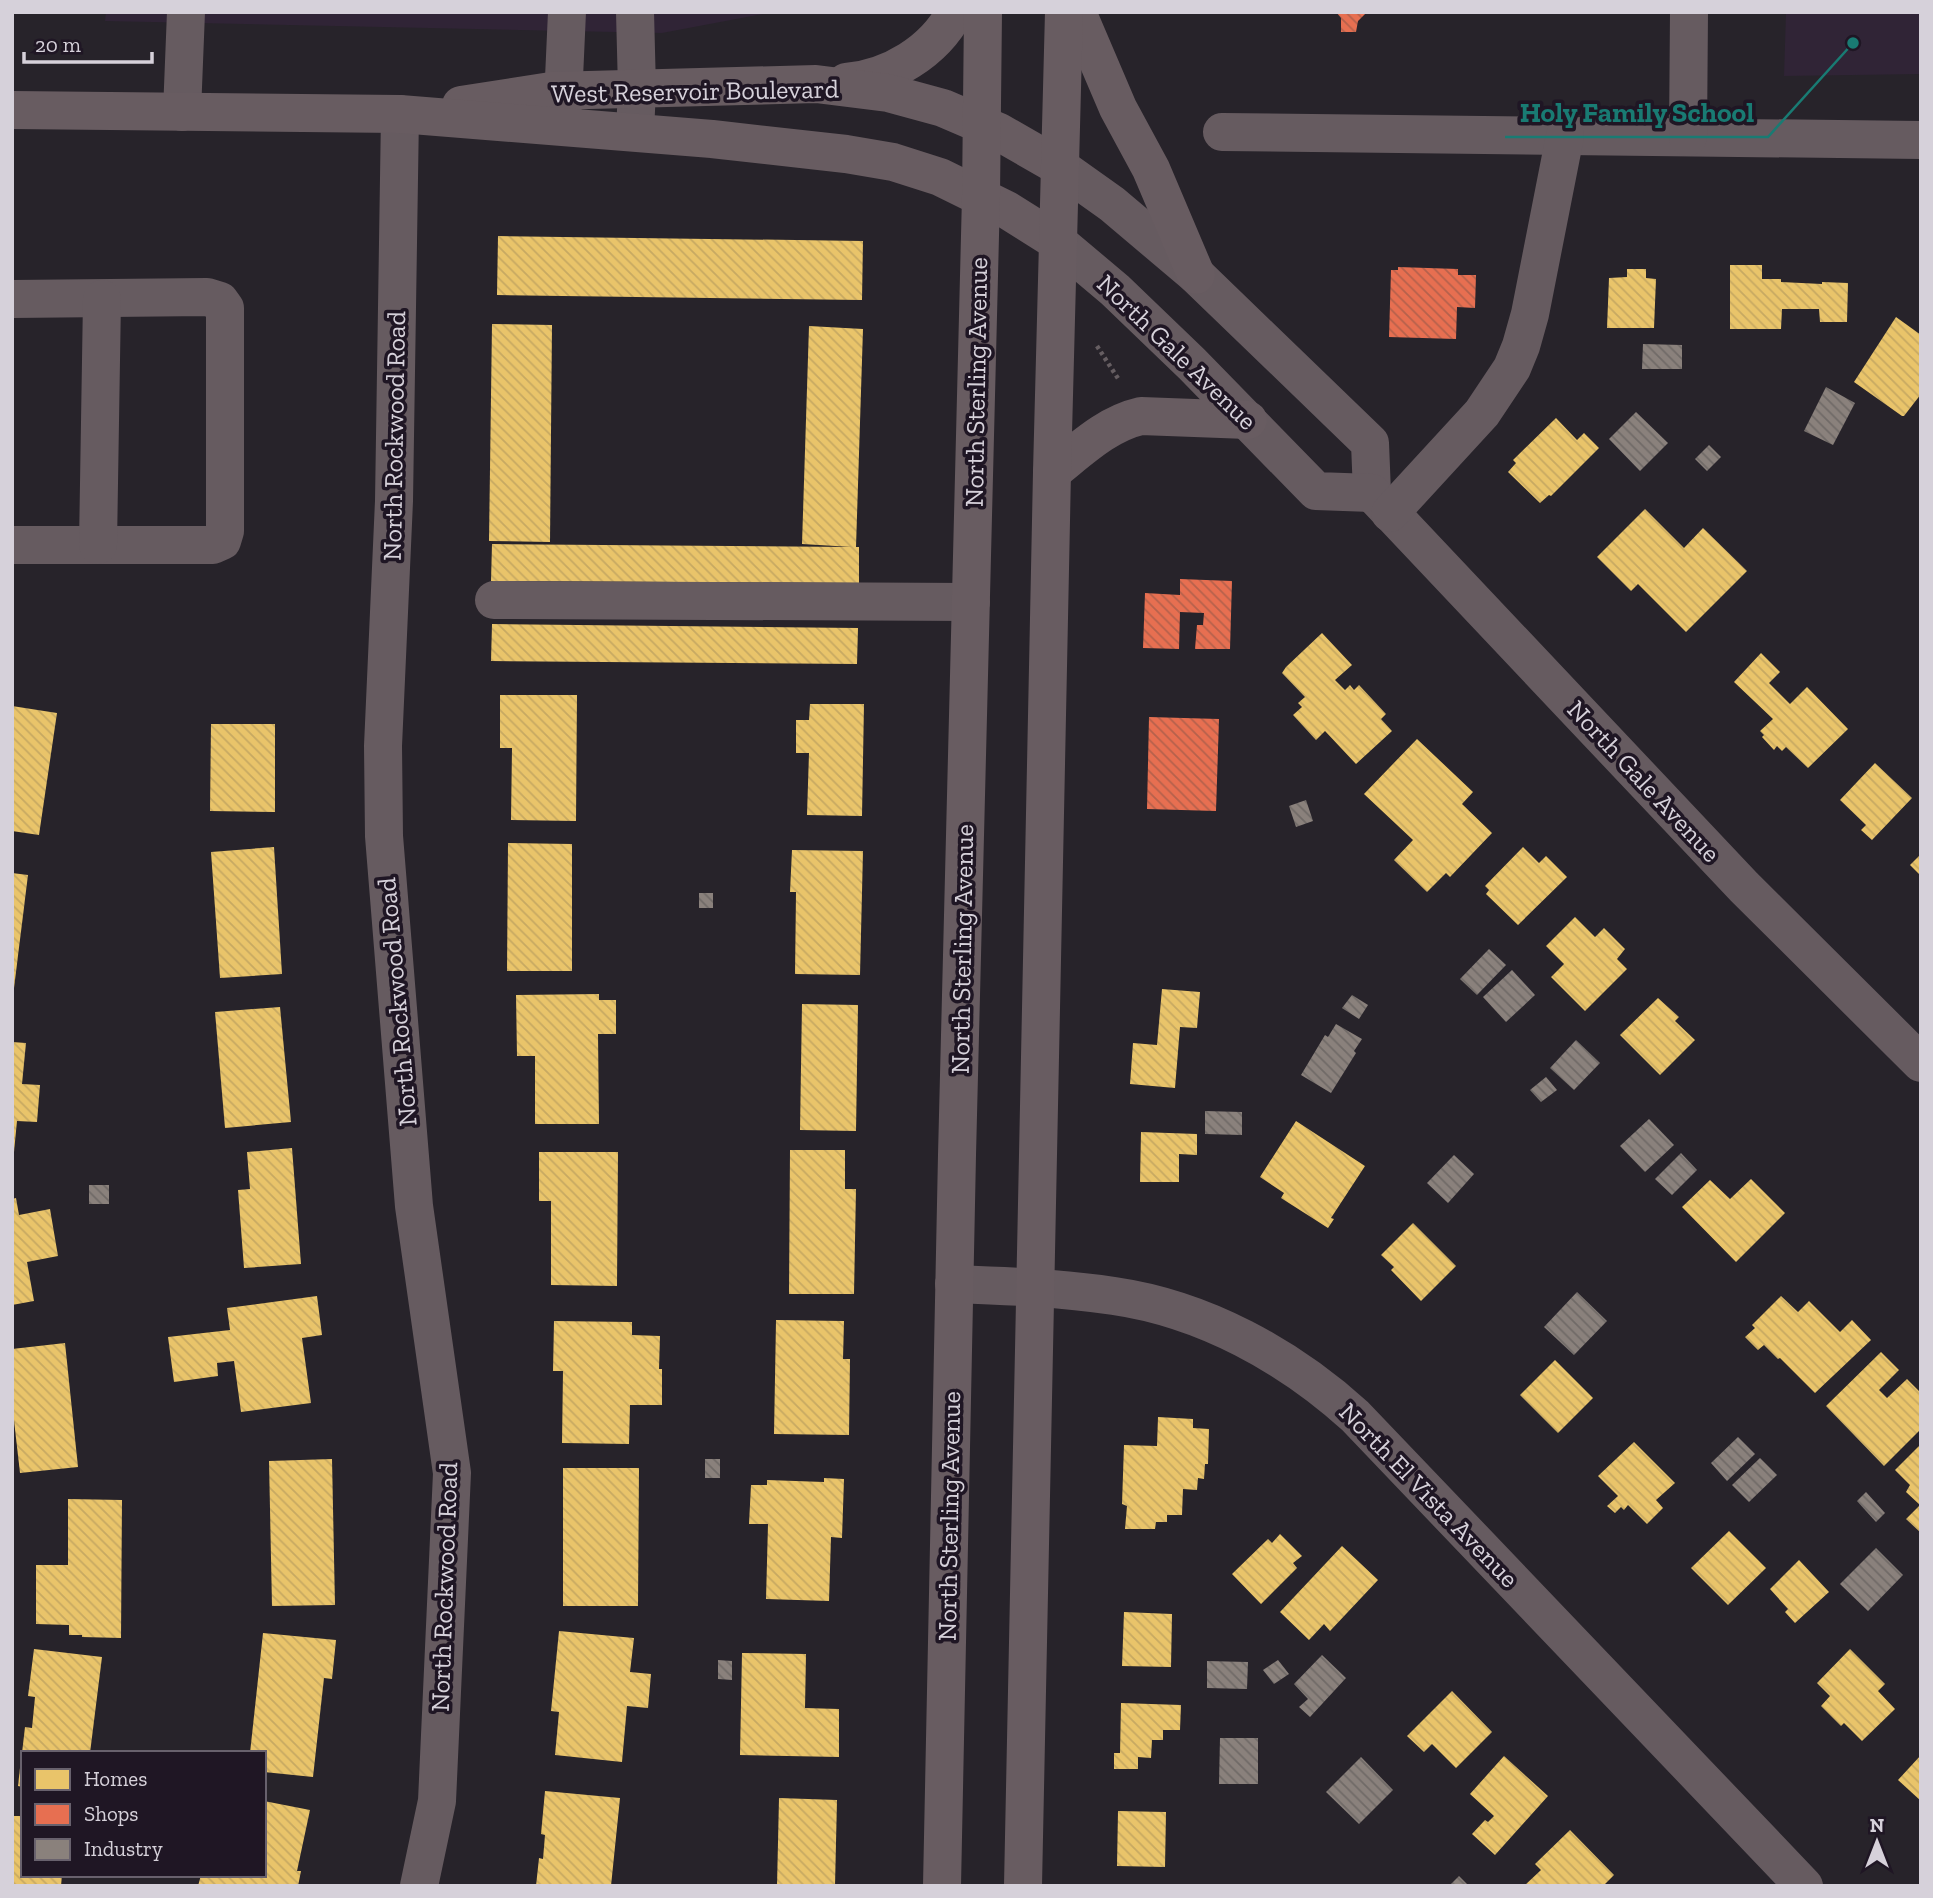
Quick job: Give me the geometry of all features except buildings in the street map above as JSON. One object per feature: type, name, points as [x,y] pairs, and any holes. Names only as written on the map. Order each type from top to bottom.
[{"type":"main road","points":[[816,83],[868,79],[902,64],[932,43],[955,12]]},
{"type":"main road","name":"North Sterling Avenue","points":[[942,1886],[983,12]]},
{"type":"main road","points":[[1023,1886],[1064,12]]},
{"type":"main road","points":[[1077,12],[1118,108],[1151,169],[1196,275]]},
{"type":"main road","name":"West Reservoir Boulevard","points":[[12,110],[400,114],[562,109],[637,89],[816,83],[888,93],[943,108],[982,123],[1060,167]]},
{"type":"main road","name":"West Reservoir Boulevard","points":[[562,109],[635,132],[774,145],[893,162],[940,177],[981,196]]},
{"type":"main road","name":"North Gale Avenue","points":[[981,196],[1058,242]]},
{"type":"main road","points":[[1052,471],[1112,426],[1135,417],[1248,420]]},
{"type":"street","points":[[182,112],[186,12]]},
{"type":"street","points":[[562,109],[567,12]]},
{"type":"street","points":[[635,12],[635,132]]},
{"type":"street","points":[[1688,137],[1689,12]]},
{"type":"street","name":"North Rockwood Road","points":[[400,114],[394,500],[383,746],[384,836],[414,1206],[452,1473],[437,1801],[419,1886]]},
{"type":"street","points":[[1222,132],[1921,140]]},
{"type":"street","points":[[1381,503],[1482,414],[1512,368],[1525,334],[1532,305],[1565,136]]},
{"type":"street","points":[[1060,167],[1112,204],[1196,275],[1370,443],[1381,503]]},
{"type":"street","name":"North Gale Avenue","points":[[1058,242],[1123,298],[1248,420],[1316,491],[1381,503],[1744,887],[1921,1063]]},
{"type":"street","points":[[12,299],[207,297],[220,301],[225,308],[225,531],[222,541],[212,545],[12,545]]},
{"type":"street","points":[[98,545],[102,299]]},
{"type":"street","points":[[494,600],[971,602]]},
{"type":"street","name":"North El Vista Avenue","points":[[954,1284],[1036,1287],[1115,1296],[1163,1306],[1220,1328],[1282,1360],[1328,1392],[1364,1426],[1804,1886]]},
{"type":"path","points":[[1092,340],[1121,383]]},
{"type":"shaded area","points":[[106,12],[773,12],[662,33],[105,21]]},
{"type":"shaded area","points":[[1786,12],[1921,12],[1921,74],[1784,76]]},
{"type":"place","name":"Holy Family School","points":[[1853,43]]}]
